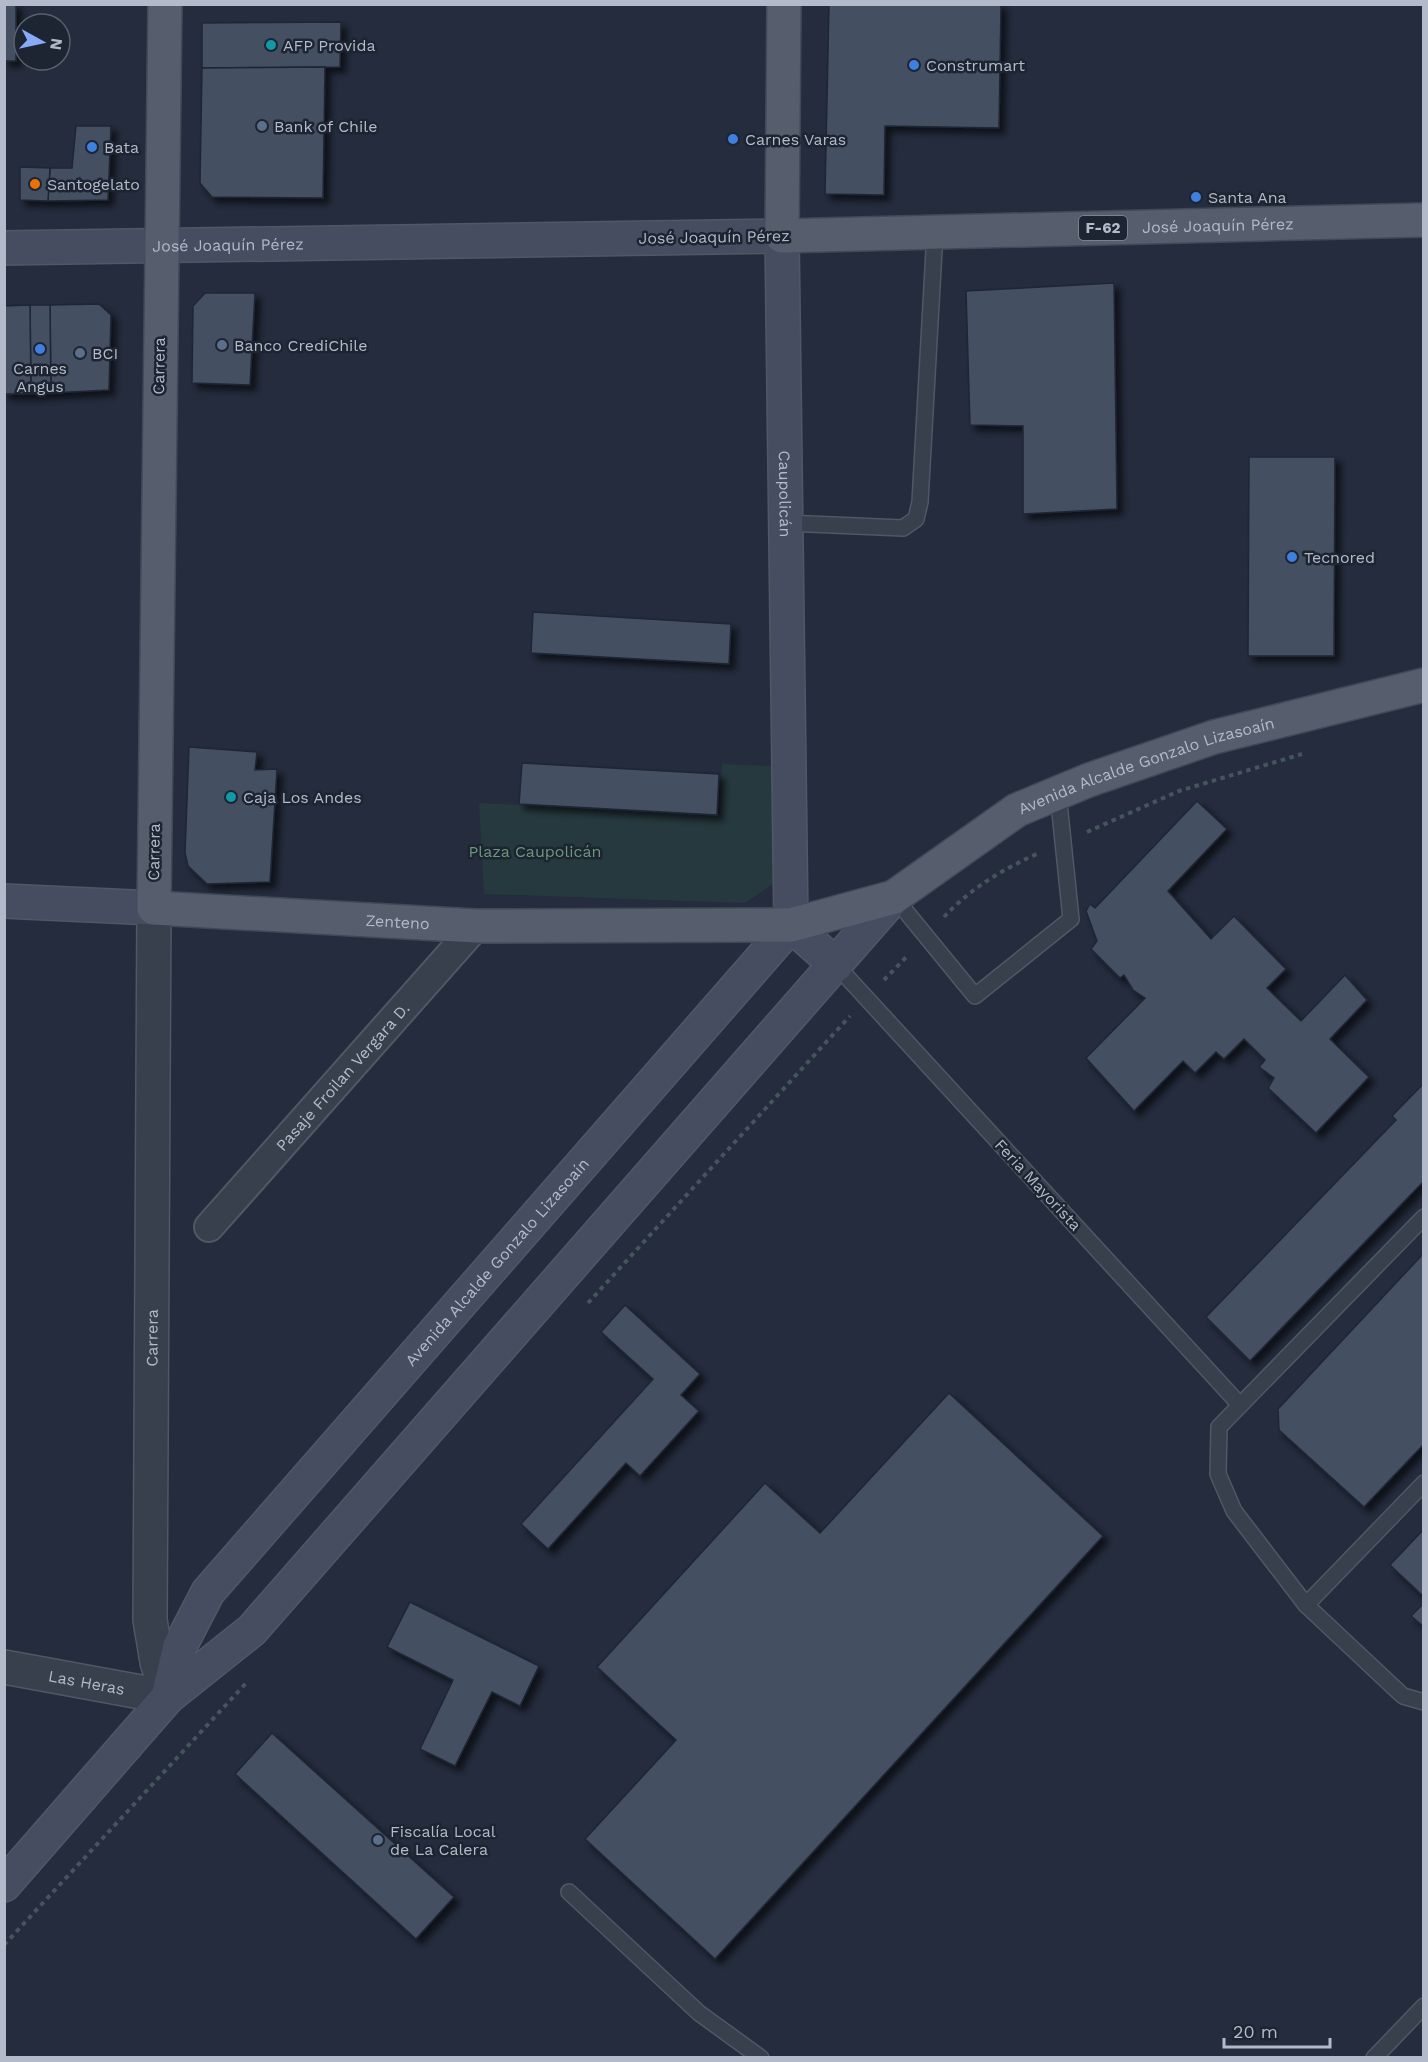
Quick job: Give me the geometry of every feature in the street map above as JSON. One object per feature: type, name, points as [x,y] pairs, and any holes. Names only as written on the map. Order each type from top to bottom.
[{"type":"main road","name":"Carrera","points":[[154,908],[165,4]]},
{"type":"main road","name":"Caupolicán","points":[[784,4],[782,236],[791,925]]},
{"type":"main road","name":"José Joaquín Pérez","points":[[4,248],[782,236],[1424,220]]},
{"type":"main road","name":"Avenida Alcalde Gonzalo Lizasoaín","points":[[4,1885],[168,1697],[252,1630],[894,897],[1017,810],[1058,793],[1214,737],[1424,685]]},
{"type":"main road","name":"Avenida Alcalde Gonzalo Lizasoaín","points":[[168,1697],[180,1646],[208,1592],[791,925],[894,897]]},
{"type":"main road","name":"Zenteno","points":[[4,901],[476,926],[791,925]]},
{"type":"main road","points":[[791,925],[836,965]]},
{"type":"street","name":"Carrera","points":[[154,908],[150,1620],[157,1662],[168,1697]]},
{"type":"street","name":"Pasaje Froilan Vergara D.","points":[[209,1227],[476,926]]},
{"type":"street","name":"Las Heras","points":[[4,1667],[168,1697]]},
{"type":"lane","points":[[786,523],[903,528],[916,519],[920,502],[935,232]]},
{"type":"lane","points":[[894,897],[975,996],[1071,919],[1058,793]]},
{"type":"lane","name":"Feria Mayorista","points":[[836,965],[1240,1405]]},
{"type":"lane","points":[[1424,1217],[1219,1428],[1218,1474],[1234,1511],[1306,1605],[1403,1696],[1424,1702]]},
{"type":"lane","points":[[1306,1605],[1424,1483]]},
{"type":"lane","points":[[569,1892],[699,2013],[761,2058]]},
{"type":"lane","points":[[1374,2058],[1424,2006]]},
{"type":"path","points":[[584,1308],[866,999],[959,901],[1005,868],[1179,791],[1308,752]]},
{"type":"path","points":[[4,1945],[254,1675]]},
{"type":"green space","name":"Plaza Caupolicán","points":[[722,764],[773,766],[776,882],[745,903],[484,894],[479,803],[720,815]]},
{"type":"building","points":[[4,4],[16,4],[16,12],[12,12],[12,61],[4,61]]},
{"type":"building","name":"Construmart","points":[[829,4],[1001,4],[999,128],[885,126],[884,195],[825,194]]},
{"type":"building","name":"AFP Provida","points":[[341,22],[340,67],[202,68],[202,23]]},
{"type":"building","name":"Bank of Chile","points":[[325,67],[323,198],[212,197],[200,183],[202,68]]},
{"type":"building","name":"Bata","points":[[76,126],[111,126],[108,200],[48,201],[50,168],[72,168]]},
{"type":"building","name":"Santogelato","points":[[20,167],[50,168],[48,201],[20,200]]},
{"type":"building","points":[[1114,283],[1117,509],[1023,514],[1023,426],[970,425],[966,291]]},
{"type":"building","name":"Banco CrediChile","points":[[205,293],[255,293],[250,385],[192,383],[193,306]]},
{"type":"building","name":"BCI","points":[[99,304],[111,315],[109,390],[51,393],[50,305]]},
{"type":"building","name":"Carnes Angus","points":[[30,305],[50,305],[51,393],[31,394]]},
{"type":"building","points":[[30,305],[31,394],[4,394],[4,306]]},
{"type":"building","name":"Tecnored","points":[[1249,457],[1335,457],[1334,656],[1248,656]]},
{"type":"building","points":[[533,612],[731,624],[729,664],[531,653]]},
{"type":"building","name":"Caja Los Andes","points":[[189,747],[257,752],[255,770],[277,769],[270,882],[207,884],[188,866],[185,853]]},
{"type":"building","points":[[522,763],[719,774],[717,815],[519,804]]},
{"type":"building","points":[[1197,801],[1227,829],[1168,891],[1211,939],[1234,916],[1286,969],[1267,988],[1301,1021],[1345,975],[1367,1000],[1330,1039],[1369,1077],[1316,1133],[1268,1088],[1274,1078],[1259,1067],[1265,1060],[1244,1039],[1224,1059],[1216,1052],[1195,1073],[1183,1061],[1134,1111],[1086,1058],[1145,998],[1133,990],[1124,975],[1120,978],[1091,949],[1097,941],[1086,911],[1090,904],[1095,908]]},
{"type":"building","points":[[1424,1083],[1424,1181],[1250,1361],[1206,1317],[1396,1120],[1392,1116]]},
{"type":"building","points":[[1424,1253],[1424,1444],[1364,1507],[1279,1430],[1278,1409]]},
{"type":"building","points":[[625,1305],[700,1374],[681,1395],[699,1411],[640,1476],[626,1463],[548,1549],[521,1524],[653,1379],[601,1332]]},
{"type":"building","points":[[949,1393],[1103,1536],[715,1959],[585,1839],[676,1740],[597,1667],[765,1483],[820,1533]]},
{"type":"building","points":[[1424,1529],[1424,1597],[1390,1565]]},
{"type":"building","points":[[410,1602],[539,1666],[520,1706],[492,1692],[455,1766],[420,1749],[453,1680],[387,1647]]},
{"type":"building","points":[[1424,1603],[1424,1627],[1411,1616]]},
{"type":"building","points":[[272,1733],[454,1897],[416,1939],[235,1774]]},
{"type":"place","name":"AFP Provida","points":[[271,45]]},
{"type":"place","name":"Construmart","points":[[914,65]]},
{"type":"place","name":"Bank of Chile","points":[[262,126]]},
{"type":"place","name":"Carnes Varas","points":[[733,139]]},
{"type":"place","name":"Bata","points":[[92,147]]},
{"type":"place","name":"Santogelato","points":[[35,184]]},
{"type":"place","name":"Santa Ana","points":[[1196,197]]},
{"type":"place","name":"Banco CrediChile","points":[[222,345]]},
{"type":"place","name":"Carnes Angus","points":[[40,349]]},
{"type":"place","name":"BCI","points":[[80,353]]},
{"type":"place","name":"Tecnored","points":[[1292,557]]},
{"type":"place","name":"Caja Los Andes","points":[[231,797]]},
{"type":"place","name":"Fiscalía Local de La Calera","points":[[378,1840]]}]
